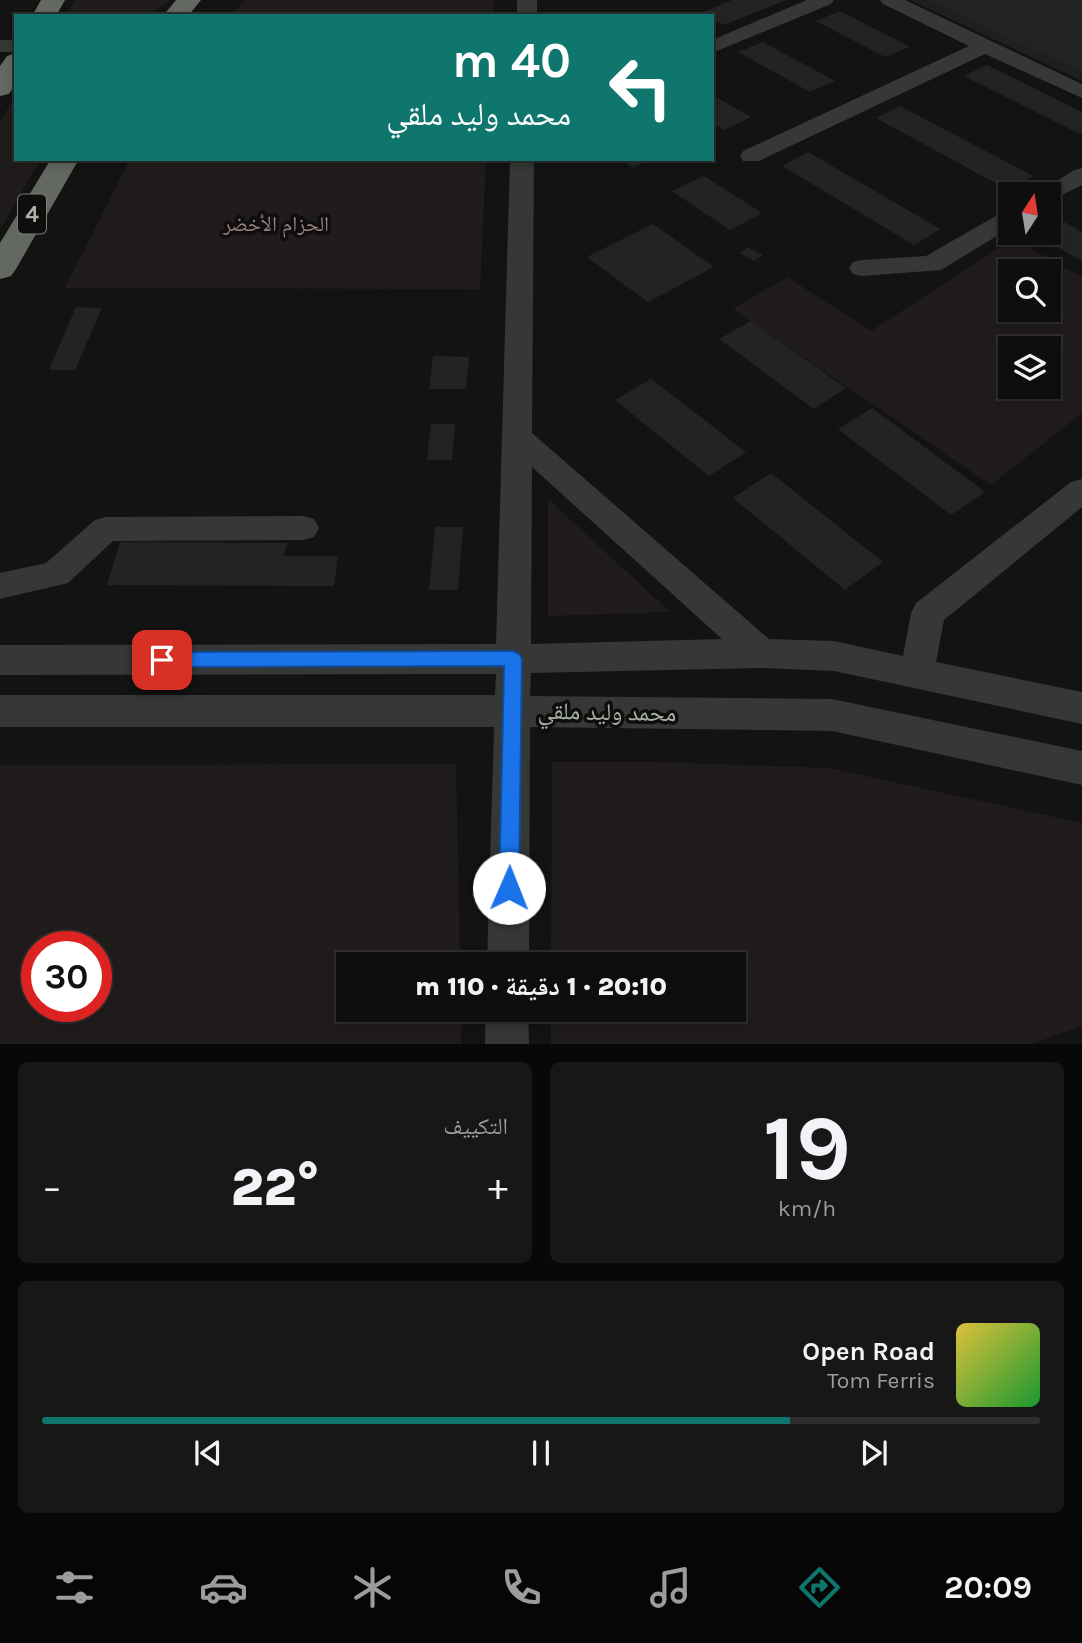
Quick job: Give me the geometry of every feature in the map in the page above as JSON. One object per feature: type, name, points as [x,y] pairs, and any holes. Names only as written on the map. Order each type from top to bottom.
[{"type":"highway","points":[[0,88],[14,64]]},
{"type":"highway","name":"4","points":[[0,269],[64,161]]},
{"type":"street","points":[[714,46],[824,0]]},
{"type":"street","points":[[890,0],[1082,92]]},
{"type":"street","points":[[751,156],[985,46]]},
{"type":"street","points":[[508,952],[522,161]]},
{"type":"street","points":[[1061,187],[1082,175]]},
{"type":"street","points":[[862,268],[932,264],[998,225]]},
{"type":"street","points":[[517,437],[761,653]]},
{"type":"street","points":[[917,674],[928,613],[1082,490]]},
{"type":"street","points":[[0,586],[56,574],[106,528],[303,528]]},
{"type":"street","points":[[0,660],[513,659],[761,653],[835,656],[1082,708]]},
{"type":"street","name":"محمد وليد ملقي","points":[[0,711],[512,710],[832,715],[1082,768]]},
{"type":"street","points":[[507,1022],[508,1044]]},
{"type":"shaded area","points":[[910,0],[1082,0],[1082,81]]},
{"type":"green space","points":[[75,0],[170,0],[152,14],[66,14]]},
{"type":"green space","points":[[246,0],[494,0],[493,14],[231,14]]},
{"type":"green space","points":[[14,98],[14,161],[40,161],[0,229],[0,121]]},
{"type":"green space","name":"الحزام الأخضر","points":[[129,161],[486,161],[480,289],[65,288]]},
{"type":"green space","points":[[1004,245],[1024,245],[1049,259],[998,259],[998,322],[1061,322],[1061,265],[1082,277],[1082,413],[991,485],[733,309],[787,277],[871,331]]},
{"type":"green space","points":[[548,499],[670,612],[548,616]]},
{"type":"green space","points":[[552,762],[654,762],[829,768],[1082,823],[1082,1026],[1032,1044],[551,1044],[551,1022],[746,1022],[746,952],[551,952]]},
{"type":"green space","points":[[456,764],[460,952],[336,952],[336,1022],[461,1022],[461,1044],[0,1044],[0,765]]},
{"type":"building","points":[[732,0],[786,0],[724,25],[714,20],[714,14],[701,13]]},
{"type":"building","points":[[928,0],[1082,0],[1082,72]]},
{"type":"building","points":[[840,11],[910,47],[885,57],[816,21]]},
{"type":"building","points":[[763,42],[835,81],[810,92],[738,52]]},
{"type":"building","points":[[987,65],[1082,112],[1082,135],[964,76]]},
{"type":"building","points":[[714,96],[751,117],[724,130],[714,124]]},
{"type":"building","points":[[900,106],[1033,176],[1022,182],[998,182],[998,185],[876,118]]},
{"type":"building","points":[[808,152],[940,229],[914,245],[782,166]]},
{"type":"building","points":[[623,161],[647,161],[633,168]]},
{"type":"building","points":[[704,176],[762,213],[730,230],[672,191]]},
{"type":"building","points":[[1061,220],[1082,232],[1082,261],[1053,245],[1061,245]]},
{"type":"building","points":[[653,224],[714,267],[648,302],[587,257]]},
{"type":"building","points":[[748,247],[763,255],[754,261],[740,253]]},
{"type":"building","points":[[76,307],[102,308],[75,370],[49,370]]},
{"type":"building","points":[[751,321],[846,388],[814,409],[719,339]]},
{"type":"building","points":[[433,356],[469,357],[466,389],[429,389]]},
{"type":"building","points":[[651,379],[746,452],[709,476],[615,400]]},
{"type":"building","points":[[872,408],[985,492],[951,515],[838,429]]},
{"type":"building","points":[[431,424],[455,424],[452,460],[427,460]]},
{"type":"building","points":[[771,473],[883,562],[845,590],[733,498]]},
{"type":"building","points":[[435,527],[463,527],[458,590],[429,590]]},
{"type":"building","points":[[120,542],[287,543],[284,556],[338,556],[334,586],[107,585]]},
{"type":"route","points":[[162,660],[513,659],[509,888]]}]
